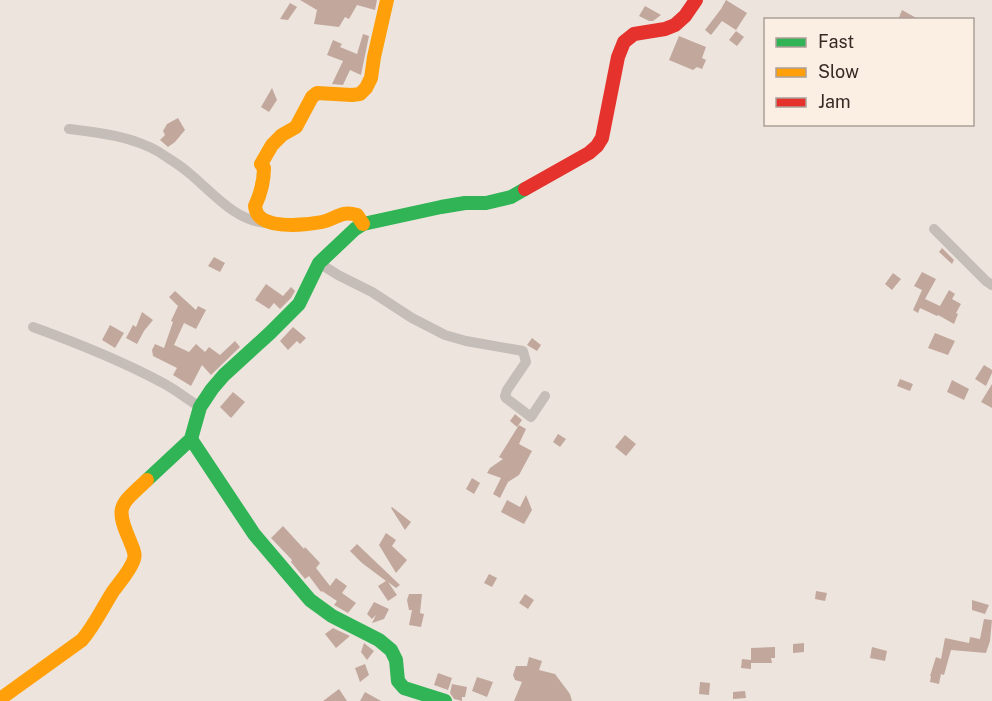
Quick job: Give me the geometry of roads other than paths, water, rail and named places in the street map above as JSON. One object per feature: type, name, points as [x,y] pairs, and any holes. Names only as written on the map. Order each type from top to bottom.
[{"type":"street","points":[[270,224],[255,210],[264,173],[261,164],[265,156],[281,136],[296,127],[312,97],[317,93],[360,94],[365,89],[373,76],[374,54],[387,0]]},
{"type":"street","points":[[0,699],[82,640],[134,561],[135,554],[119,515],[123,503],[190,439],[200,407],[212,389],[299,304],[320,263],[348,235],[363,224],[441,207],[465,203],[486,203],[511,197],[589,153],[602,138],[621,48],[625,41],[639,32],[673,27],[686,15],[696,0]]},
{"type":"street","points":[[69,129],[127,138],[156,151],[187,171],[236,213],[255,222],[280,225],[324,222],[337,214],[349,212],[357,214],[363,224]]},
{"type":"street","points":[[934,229],[992,285]]},
{"type":"street","points":[[320,263],[445,335],[523,351],[526,362],[505,393],[506,398],[531,417],[545,396]]},
{"type":"street","points":[[33,327],[81,344],[133,368],[163,383],[200,407]]},
{"type":"street","points":[[190,439],[254,534],[297,587],[321,609],[379,640],[391,650],[396,660],[398,681],[404,688],[445,701]]}]
